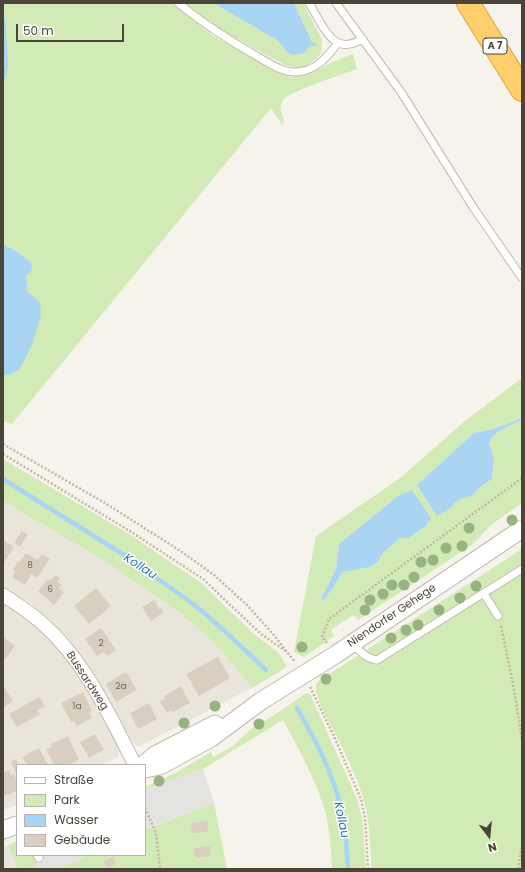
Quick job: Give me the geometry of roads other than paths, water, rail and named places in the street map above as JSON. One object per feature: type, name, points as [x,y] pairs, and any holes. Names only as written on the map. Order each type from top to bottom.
[{"type":"highway","name":"A 7","points":[[468,3],[522,90]]},
{"type":"street","name":"Niendorfer Gehege","points":[[146,769],[160,766],[211,738],[261,701],[335,655],[522,529]]},
{"type":"street","name":"Bussardweg","points":[[3,595],[19,605],[43,624],[65,647],[81,668],[98,695],[134,764]]},
{"type":"street","name":"Niendorfer Gehege","points":[[144,764],[155,754],[261,701]]},
{"type":"street","points":[[3,830],[16,825]]},
{"type":"lane","points":[[178,3],[216,32],[283,70],[297,72],[307,70],[317,65],[338,43]]},
{"type":"lane","points":[[309,3],[329,35],[338,43],[355,43],[363,38]]},
{"type":"lane","points":[[336,3],[401,92],[473,207],[522,278]]},
{"type":"lane","points":[[352,643],[366,657],[371,660],[377,660],[522,569]]},
{"type":"lane","points":[[484,594],[498,616]]},
{"type":"water","points":[[213,3],[294,3],[312,42],[317,46],[310,46],[304,53],[293,55],[287,52],[277,40]]},
{"type":"water","points":[[3,244],[19,253],[32,264],[32,270],[26,277],[28,292],[40,302],[41,316],[32,345],[19,370],[3,376]]},
{"type":"water","points":[[522,418],[522,420],[508,426],[495,435],[489,443],[494,458],[492,479],[478,489],[472,496],[454,503],[452,507],[437,516],[417,485],[474,433],[493,429]]},
{"type":"water","points":[[412,490],[431,518],[426,526],[409,538],[400,538],[382,554],[378,562],[370,567],[342,572],[333,588],[323,601],[322,597],[336,569],[339,544],[398,496]]},
{"type":"waterway","points":[[3,21],[6,66],[3,78]]},
{"type":"waterway","name":"Kollau","points":[[3,479],[129,558],[181,595],[216,623],[266,670]]},
{"type":"waterway","name":"Kollau","points":[[297,708],[323,756],[338,795],[344,823],[348,869]]}]
